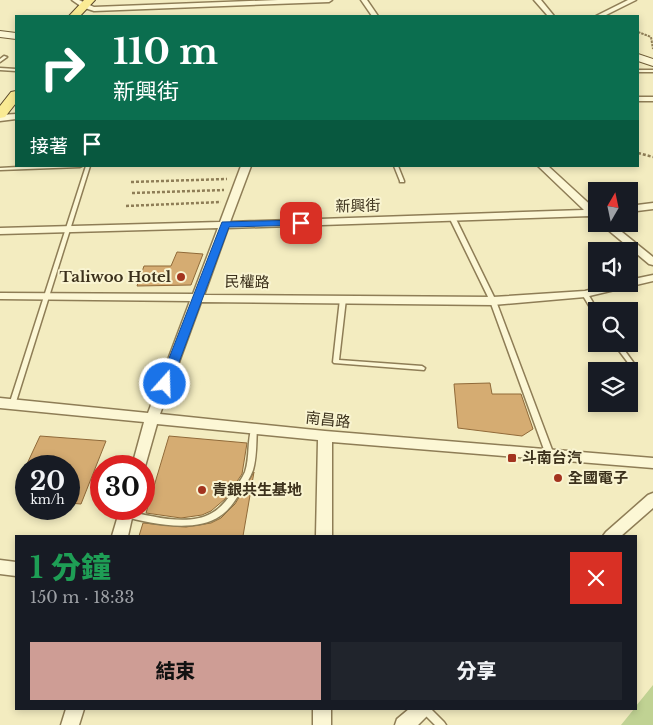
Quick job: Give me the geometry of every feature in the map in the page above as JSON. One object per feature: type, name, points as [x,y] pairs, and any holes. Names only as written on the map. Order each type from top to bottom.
[{"type":"main road","points":[[75,15],[86,6],[102,0]]},
{"type":"main road","points":[[0,34],[15,36]]},
{"type":"main road","points":[[639,57],[653,63]]},
{"type":"main road","points":[[0,95],[15,79]]},
{"type":"main road","points":[[0,114],[15,96]]},
{"type":"street","points":[[86,6],[240,5],[329,0]]},
{"type":"street","points":[[364,0],[374,15]]},
{"type":"street","points":[[537,0],[550,15]]},
{"type":"street","points":[[600,15],[633,0]]},
{"type":"street","points":[[639,99],[653,99]]},
{"type":"street","points":[[0,118],[15,117]]},
{"type":"street","points":[[142,455],[152,418],[226,224],[246,167]]},
{"type":"street","points":[[543,167],[588,208]]},
{"type":"street","points":[[638,208],[653,206]]},
{"type":"street","name":"新興街","points":[[0,231],[588,214]]},
{"type":"street","points":[[616,232],[653,262]]},
{"type":"street","name":"民權路","points":[[638,282],[653,278]]},
{"type":"street","name":"民權路","points":[[0,296],[197,296],[493,301],[594,292]]},
{"type":"street","name":"南昌路","points":[[6,404],[324,436],[653,463]]},
{"type":"street","points":[[324,436],[324,535]]},
{"type":"street","points":[[612,535],[653,499]]},
{"type":"street","points":[[120,535],[124,520]]},
{"type":"street","points":[[0,567],[15,569]]},
{"type":"street","points":[[70,725],[75,710]]},
{"type":"street","points":[[322,710],[322,725]]},
{"type":"street","points":[[404,725],[423,710]]},
{"type":"lane","points":[[0,61],[5,57]]},
{"type":"lane","points":[[0,69],[15,70]]},
{"type":"lane","points":[[639,71],[653,71]]},
{"type":"lane","points":[[0,169],[53,167]]},
{"type":"lane","points":[[6,404],[47,295],[88,167]]},
{"type":"lane","points":[[396,167],[402,181]]},
{"type":"lane","points":[[453,219],[493,301],[550,455]]},
{"type":"lane","points":[[585,294],[590,302]]},
{"type":"lane","points":[[343,299],[336,362],[422,368]]},
{"type":"lane","points":[[155,519],[175,524],[202,522],[220,514],[235,497],[249,470],[254,428]]},
{"type":"lane","points":[[425,710],[441,725]]},
{"type":"path","points":[[639,32],[651,37],[653,50]]},
{"type":"path","points":[[639,153],[653,157]]},
{"type":"path","points":[[130,182],[238,190]]},
{"type":"path","points":[[132,193],[238,190]]},
{"type":"path","points":[[126,206],[238,190]]},
{"type":"green space","points":[[653,685],[653,725],[621,725],[633,710],[637,710],[637,705]]},
{"type":"building","points":[[177,252],[203,254],[191,285],[137,286],[144,266],[171,266]]},
{"type":"building","points":[[490,383],[492,394],[521,394],[533,429],[522,436],[458,428],[454,384]]},
{"type":"building","points":[[40,436],[106,441],[100,455],[90,455],[90,481],[81,504],[80,455],[31,455]]},
{"type":"building","name":"青銀共生基地","points":[[169,436],[247,443],[242,474],[225,499],[211,511],[202,515],[181,518],[155,514],[155,483]]},
{"type":"building","points":[[254,472],[243,535],[139,535],[143,523],[186,527],[211,523],[221,518],[235,504]]},
{"type":"place","name":"Taliwoo Hotel","points":[[181,277]]},
{"type":"place","name":"斗南台汽","points":[[512,458]]},
{"type":"place","name":"全國電子","points":[[558,478]]},
{"type":"place","name":"青銀共生基地","points":[[202,490]]},
{"type":"route","points":[[165,384],[226,224],[301,223]]}]
